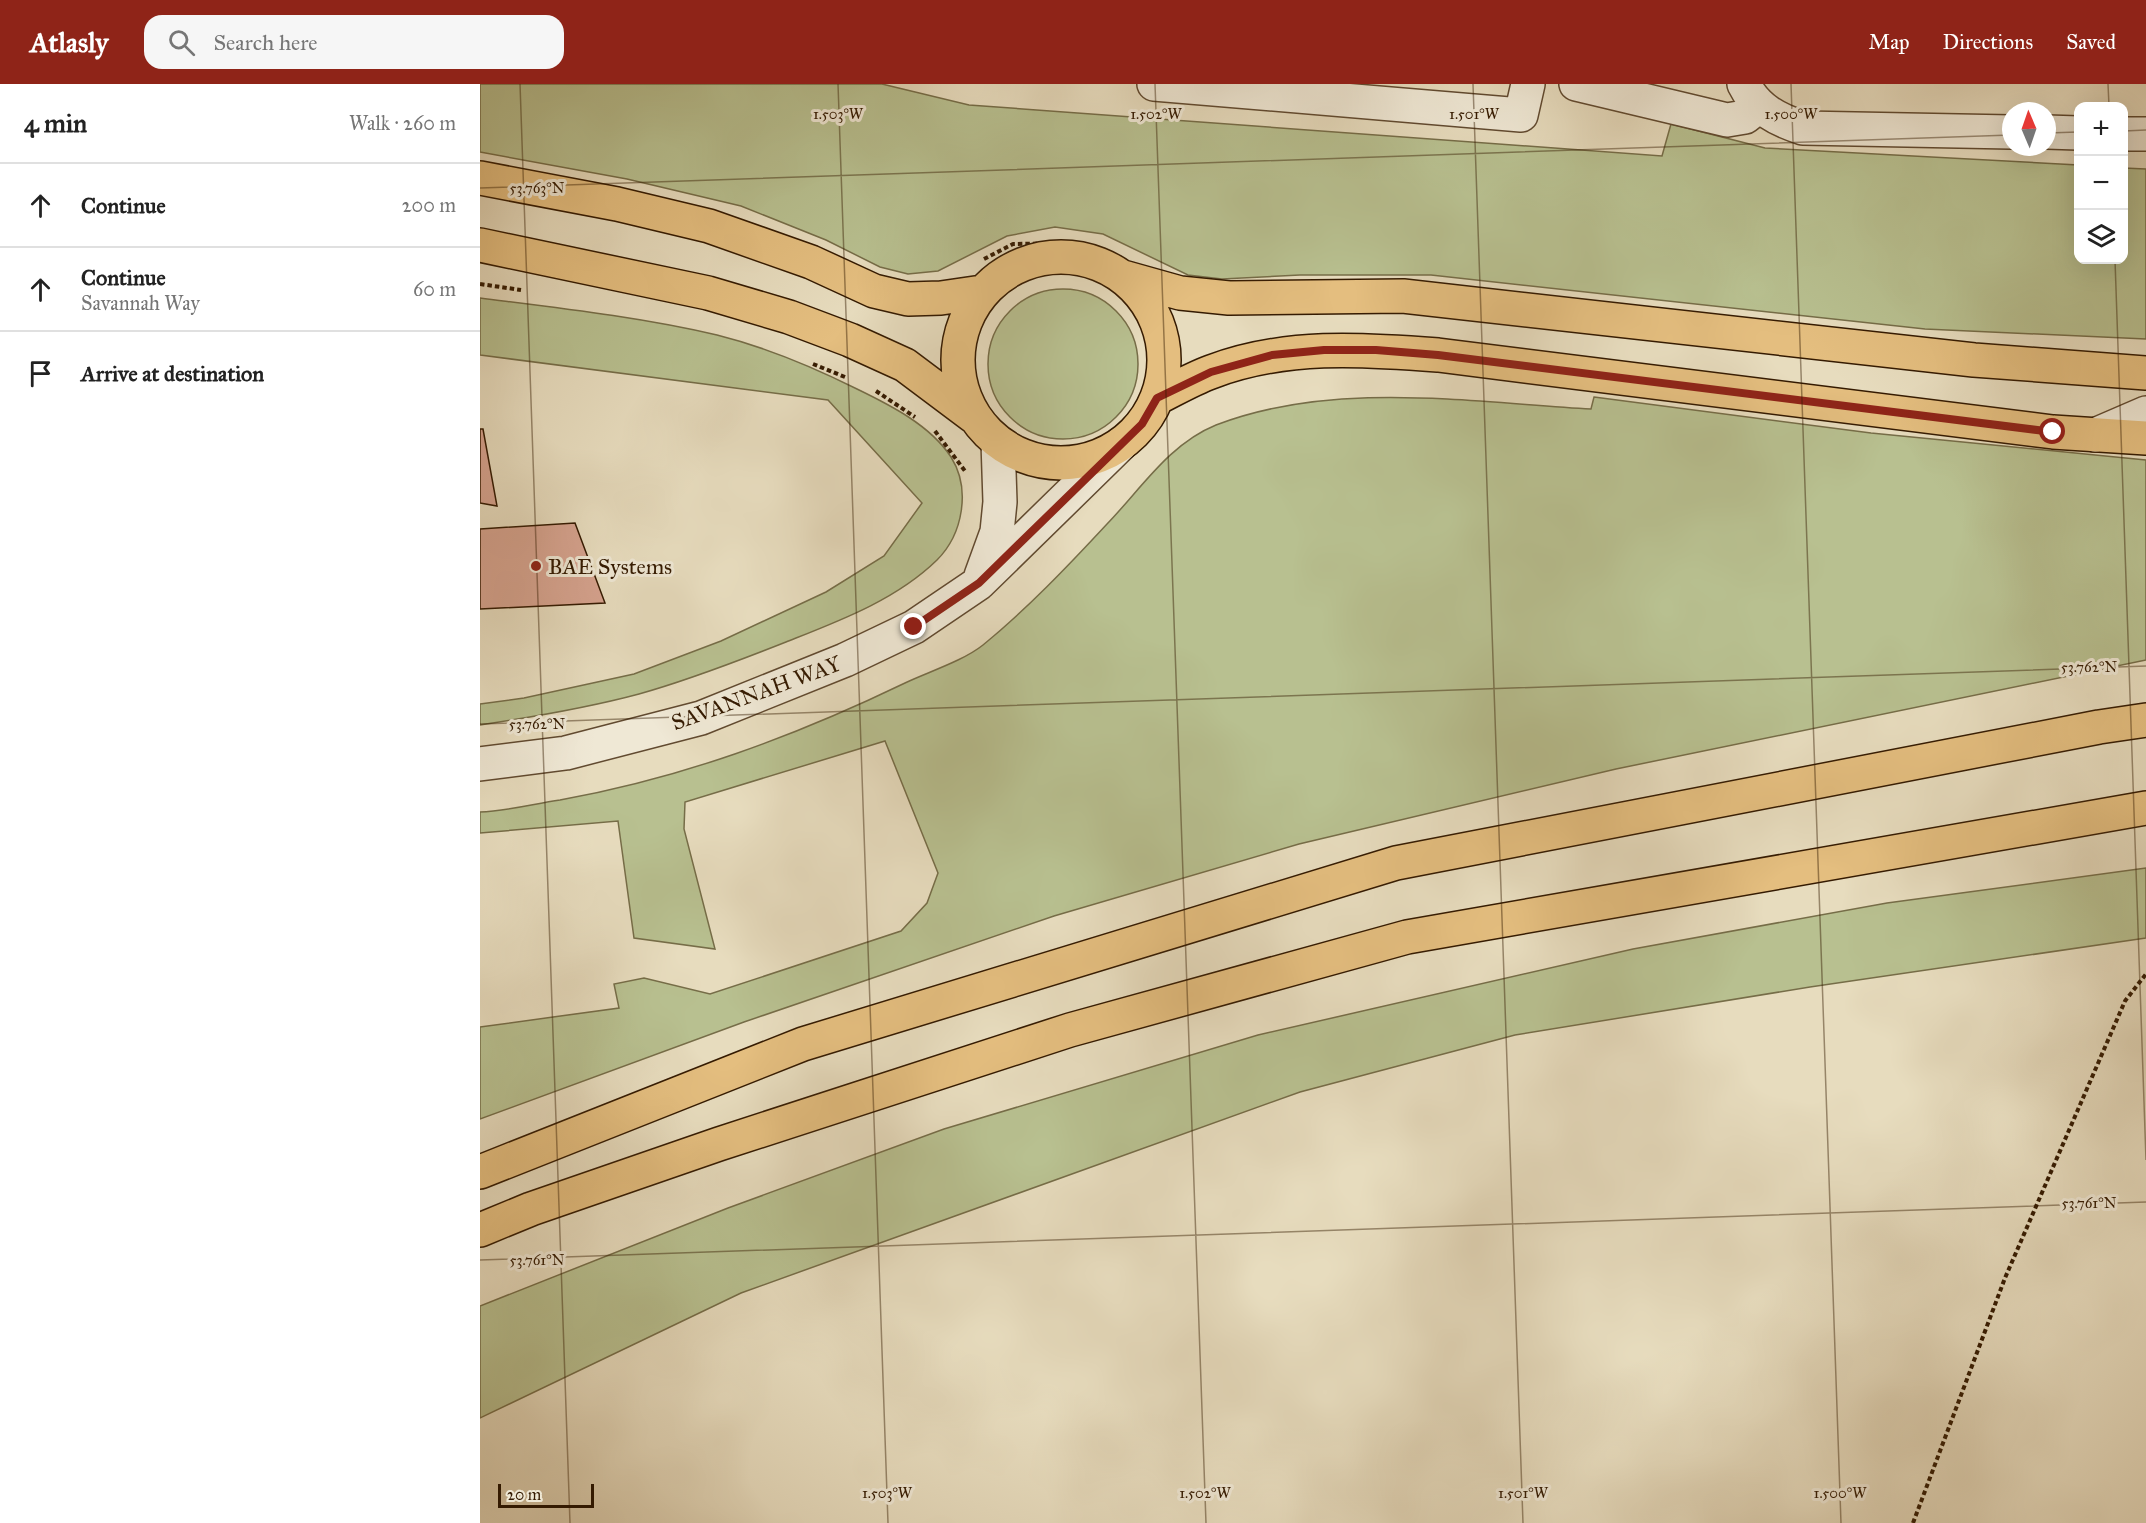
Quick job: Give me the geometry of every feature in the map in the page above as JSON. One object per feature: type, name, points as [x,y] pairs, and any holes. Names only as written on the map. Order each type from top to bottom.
[{"type":"main road","points":[[480,178],[617,204],[709,226],[811,262],[874,291],[897,296],[941,298],[982,292]]},
{"type":"main road","points":[[480,245],[686,287],[789,317],[850,340],[905,365],[974,416],[998,442],[1030,459],[1066,464],[1095,458],[1121,444],[1142,424],[1157,398],[1164,372],[1164,345],[1157,319],[1143,296],[1113,265]]},
{"type":"main road","points":[[974,416],[958,375],[961,331],[982,292],[1006,272],[1034,260],[1065,256],[1113,265],[1179,293],[1229,297],[1403,296],[1974,360],[2146,373]]},
{"type":"main road","points":[[1157,398],[1211,372],[1272,355],[1324,350],[1376,350],[1438,355],[2053,432],[2146,438]]},
{"type":"main road","points":[[480,1172],[803,1044],[1396,863],[2146,719]]},
{"type":"main road","points":[[480,1230],[531,1209],[697,1152],[1070,1030],[1407,937],[2109,814],[2146,810]]},
{"type":"street","points":[[1154,84],[1521,115],[1528,84]]},
{"type":"street","points":[[1575,84],[1727,120],[1745,117],[1751,95],[1779,121],[1803,128],[2002,132]]},
{"type":"street","points":[[2056,132],[2074,133]]},
{"type":"street","points":[[2128,134],[2146,134]]},
{"type":"street","points":[[2095,435],[2146,413]]},
{"type":"street","points":[[979,583],[997,532],[1000,502],[998,442]]},
{"type":"street","name":"SAVANNAH WAY","points":[[480,764],[566,753],[701,718],[845,660],[914,627],[979,583],[1121,444]]},
{"type":"path","points":[[982,260],[1013,244],[1070,243],[1113,265]]},
{"type":"path","points":[[480,284],[523,290]]},
{"type":"path","points":[[808,362],[849,378]]},
{"type":"path","points":[[870,387],[916,418]]},
{"type":"path","points":[[925,424],[934,430],[965,470],[966,481]]},
{"type":"path","points":[[1913,1523],[2005,1278],[2125,1001],[2146,974]]},
{"type":"green space","points":[[480,84],[882,84],[969,105],[1662,156],[1671,124],[1765,148],[2074,165],[2074,264],[2128,264],[2128,168],[2146,169],[2146,339],[1925,329],[1431,275],[1300,275],[1222,279],[1188,275],[1103,234],[1055,227],[1007,236],[938,271],[908,274],[880,267],[826,240],[741,206],[627,179],[480,152]]},
{"type":"green space","points":[[1063,289],[1078,290],[1092,295],[1105,301],[1116,311],[1126,322],[1132,335],[1137,349],[1137,379],[1132,393],[1126,406],[1116,417],[1105,427],[1092,433],[1078,438],[1063,439],[1048,438],[1034,433],[1021,427],[1010,417],[1000,406],[994,393],[989,379],[988,364],[989,349],[994,335],[1000,322],[1010,311],[1021,301],[1034,295],[1048,290]]},
{"type":"green space","points":[[480,298],[629,318],[717,335],[788,358],[870,395],[921,426],[951,457],[961,483],[962,497],[961,511],[953,537],[937,560],[904,587],[866,608],[806,634],[713,670],[639,694],[560,712],[480,725],[480,704],[524,698],[634,674],[721,641],[826,592],[884,556],[922,503],[828,400],[480,355]]},
{"type":"green space","points":[[1594,397],[1871,433],[2146,460],[2146,660],[1616,769],[1299,844],[1054,916],[744,1022],[480,1119],[480,1027],[619,1008],[614,984],[644,978],[710,994],[901,931],[927,903],[938,873],[885,741],[685,802],[684,829],[715,949],[634,938],[618,821],[480,833],[480,812],[510,809],[605,791],[693,768],[821,721],[966,656],[983,645],[1047,587],[1170,455],[1199,433],[1216,425],[1261,411],[1354,398],[1450,399],[1591,409]]},
{"type":"green space","points":[[2146,868],[2146,938],[1810,987],[1515,1035],[1300,1092],[741,1293],[480,1418],[480,1306],[728,1208],[944,1129],[1258,1035],[1633,949],[1887,903]]},
{"type":"building","points":[[480,429],[483,429],[497,506],[480,503]]},
{"type":"building","name":"BAE Systems","points":[[575,523],[605,603],[480,609],[480,529]]},
{"type":"place","name":"BAE Systems","points":[[536,566]]},
{"type":"route","points":[[914,627],[979,583],[1142,424],[1157,398],[1211,372],[1272,355],[1324,350],[1376,350],[1438,355],[2053,432]]}]
